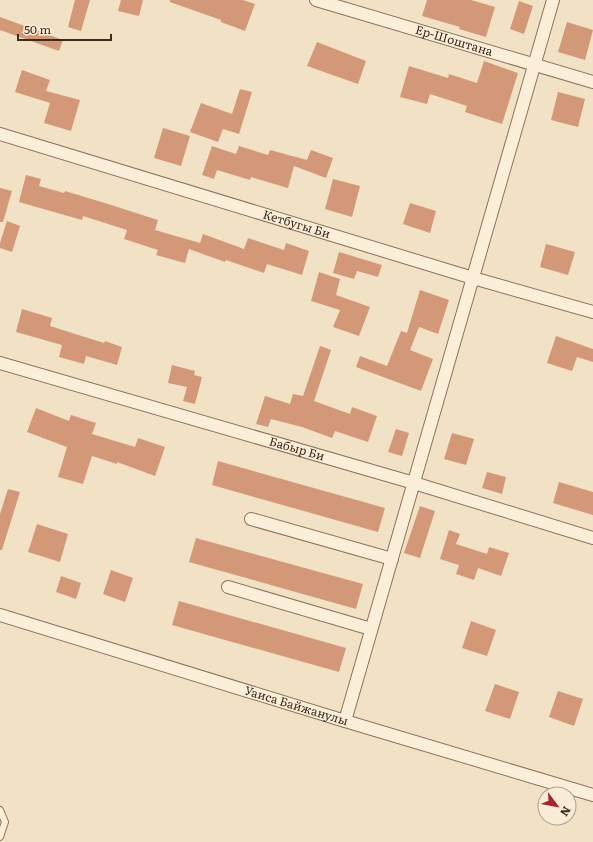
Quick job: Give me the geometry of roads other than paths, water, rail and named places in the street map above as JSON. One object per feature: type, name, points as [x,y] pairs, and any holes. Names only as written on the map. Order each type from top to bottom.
[{"type":"street","name":"Ер-Шоштана","points":[[316,0],[593,82]]},
{"type":"street","points":[[344,721],[553,0]]},
{"type":"street","name":"Кетбугы Би","points":[[0,134],[473,278],[593,312]]},
{"type":"street","name":"Бабыр Би","points":[[0,363],[414,483],[593,538]]},
{"type":"street","points":[[251,519],[392,559]]},
{"type":"street","points":[[228,587],[371,628]]},
{"type":"street","name":"Уаиса Байжанулы","points":[[0,615],[344,721],[593,795]]},
{"type":"lane","points":[[0,810],[5,822],[0,837]]}]
